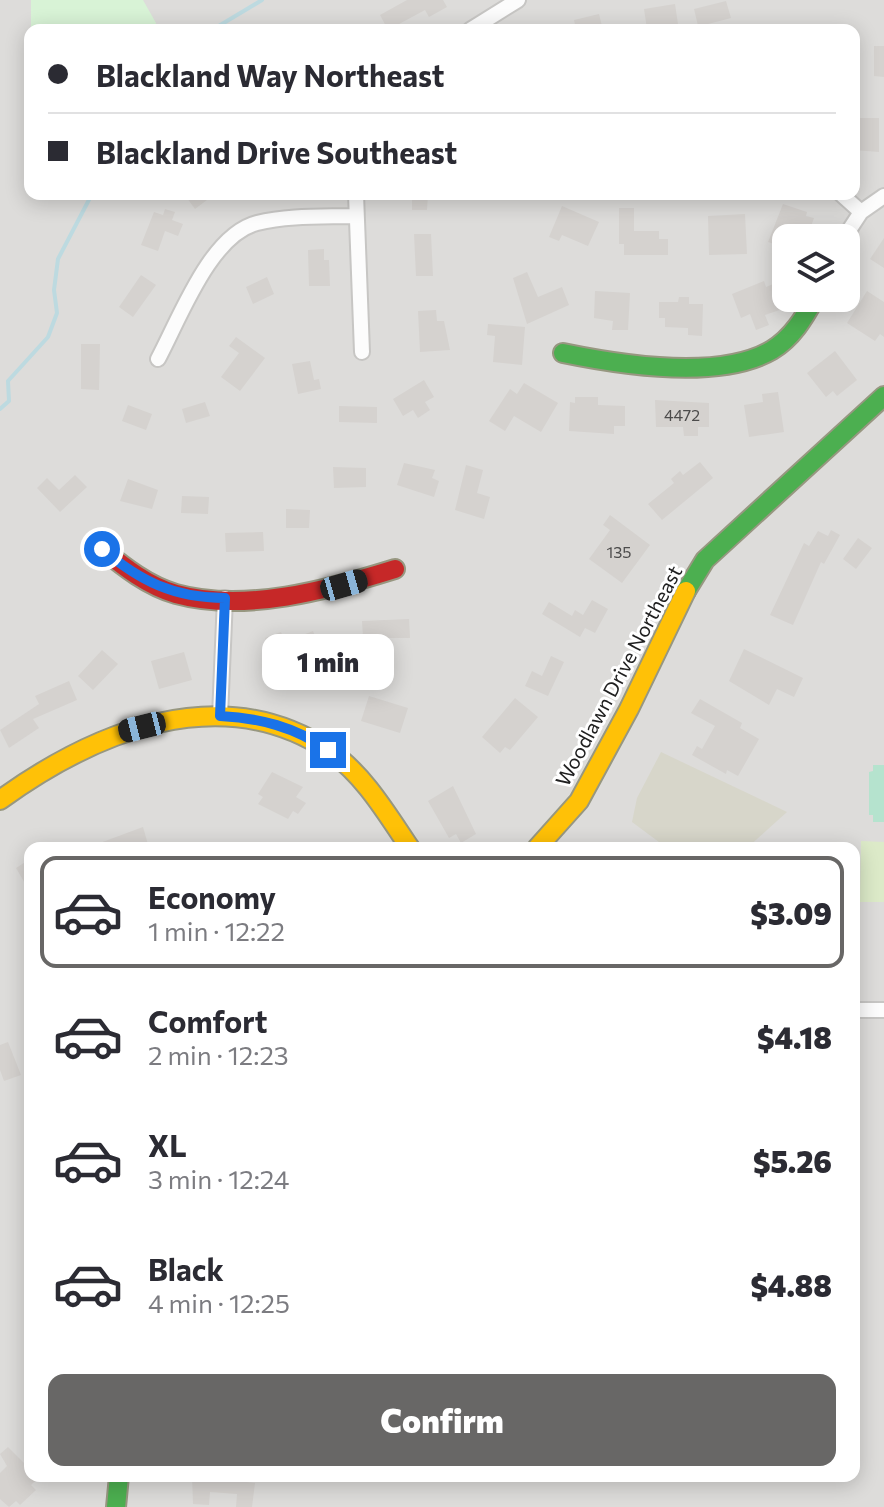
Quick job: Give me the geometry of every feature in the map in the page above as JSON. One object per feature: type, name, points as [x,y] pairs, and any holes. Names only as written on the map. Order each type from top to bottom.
[{"type":"street","points":[[480,24],[518,0]]},
{"type":"street","points":[[853,224],[861,212],[884,196]]},
{"type":"street","points":[[356,200],[362,352]]},
{"type":"street","points":[[848,200],[861,212]]},
{"type":"street","points":[[158,359],[212,259],[230,237],[257,223],[356,216]]},
{"type":"street","points":[[563,353],[619,364],[730,366],[774,350],[807,312]]},
{"type":"street","name":"Woodlawn Drive Northeast","points":[[542,842],[579,801],[629,709],[673,611],[705,560],[884,396]]},
{"type":"street","points":[[102,549],[129,572],[159,588],[190,597],[225,598],[310,591],[395,569]]},
{"type":"street","points":[[220,716],[225,598]]},
{"type":"street","points":[[0,800],[35,773],[95,741],[142,727],[220,716],[269,721],[321,745],[362,782],[406,842]]},
{"type":"street","points":[[860,1010],[884,1010]]},
{"type":"street","points":[[116,1507],[118,1482]]},
{"type":"shaded area","points":[[0,0],[884,0],[884,1507],[0,1507]]},
{"type":"shaded area","points":[[661,752],[787,812],[754,842],[659,842],[632,822],[637,798]]},
{"type":"green space","points":[[31,0],[143,0],[156,23],[156,24],[31,24]]},
{"type":"green space","points":[[873,765],[884,765],[884,822],[873,822],[873,815],[869,815],[869,772],[873,771]]},
{"type":"green space","points":[[861,841],[884,842],[884,902],[860,902]]},
{"type":"building","points":[[407,0],[443,0],[447,7],[429,17],[425,10],[399,24],[385,24],[380,15]]},
{"type":"building","points":[[726,1],[731,18],[698,24],[694,9]]},
{"type":"building","points":[[675,4],[678,24],[646,24],[644,9]]},
{"type":"building","points":[[599,14],[602,24],[575,24],[574,20]]},
{"type":"building","points":[[874,46],[884,46],[884,77],[874,76]]},
{"type":"building","points":[[860,118],[879,118],[879,152],[860,150]]},
{"type":"building","points":[[188,200],[207,200],[195,209]]},
{"type":"building","points":[[412,200],[428,200],[427,210],[412,210]]},
{"type":"building","points":[[783,204],[807,212],[806,216],[814,218],[812,224],[775,224]]},
{"type":"building","points":[[562,206],[599,222],[588,246],[562,235],[559,241],[549,237]]},
{"type":"building","points":[[619,208],[634,208],[634,231],[659,231],[659,239],[668,239],[668,255],[624,255],[624,244],[619,244]]},
{"type":"building","points":[[165,209],[175,212],[172,220],[183,224],[178,236],[165,231],[158,251],[141,245],[154,212],[163,215]]},
{"type":"building","points":[[745,214],[747,254],[709,255],[708,216]]},
{"type":"building","points":[[414,234],[431,234],[433,276],[416,276]]},
{"type":"building","points":[[884,238],[884,268],[870,259]]},
{"type":"building","points":[[324,249],[324,260],[329,260],[330,286],[309,286],[308,250]]},
{"type":"building","points":[[527,272],[538,297],[562,287],[569,305],[527,324],[513,278]]},
{"type":"building","points":[[141,275],[156,285],[133,317],[119,307]]},
{"type":"building","points":[[267,277],[274,294],[253,304],[246,287]]},
{"type":"building","points":[[764,281],[766,287],[772,284],[774,312],[765,315],[769,325],[756,330],[750,314],[741,318],[732,294]]},
{"type":"building","points":[[595,291],[630,293],[628,330],[612,330],[613,321],[594,318]]},
{"type":"building","points":[[867,291],[884,302],[884,337],[880,334],[875,341],[847,323],[854,312],[860,312],[860,302]]},
{"type":"building","points":[[679,297],[689,297],[689,304],[703,304],[702,336],[688,335],[688,328],[665,327],[665,318],[659,318],[659,302],[678,302]]},
{"type":"building","points":[[436,310],[437,321],[444,321],[450,350],[420,352],[418,311]]},
{"type":"building","points":[[488,324],[525,327],[522,365],[493,362],[495,336],[487,335]]},
{"type":"building","points":[[236,337],[265,358],[240,391],[221,377],[239,353],[229,346]]},
{"type":"building","points":[[81,344],[100,344],[99,390],[81,389]]},
{"type":"building","points":[[835,351],[857,380],[837,396],[833,391],[826,397],[807,373]]},
{"type":"building","points":[[310,361],[314,380],[319,379],[321,389],[298,394],[292,364]]},
{"type":"building","points":[[424,380],[434,397],[425,402],[430,410],[418,418],[413,410],[403,416],[393,399]]},
{"type":"building","points":[[524,383],[558,403],[541,432],[514,416],[505,431],[489,421],[510,389],[517,394]]},
{"type":"building","points":[[778,392],[784,432],[749,437],[744,405],[763,402],[762,394]]},
{"type":"building","points":[[575,397],[598,397],[598,405],[625,406],[625,426],[614,426],[614,434],[569,431],[570,402],[575,403]]},
{"type":"building","points":[[655,400],[709,403],[709,427],[698,427],[698,436],[684,436],[683,427],[656,427]]},
{"type":"building","points":[[205,402],[210,416],[186,423],[182,409]]},
{"type":"building","points":[[128,405],[152,414],[146,430],[122,421]]},
{"type":"building","points":[[339,406],[377,407],[377,423],[339,422]]},
{"type":"building","points":[[700,462],[713,478],[662,520],[648,504],[674,483],[671,479],[680,471],[683,475]]},
{"type":"building","points":[[404,463],[435,470],[432,478],[439,481],[434,497],[397,485]]},
{"type":"building","points":[[466,465],[483,470],[477,493],[490,497],[484,519],[455,510]]},
{"type":"building","points":[[333,467],[366,468],[366,487],[334,488]]},
{"type":"building","points":[[75,475],[87,487],[60,512],[37,488],[47,478],[59,490]]},
{"type":"building","points":[[128,479],[158,490],[152,509],[120,501]]},
{"type":"building","points":[[182,496],[209,497],[208,514],[181,513]]},
{"type":"building","points":[[286,509],[310,510],[309,528],[286,528]]},
{"type":"building","points":[[610,515],[650,545],[622,583],[589,559],[610,530],[603,525]]},
{"type":"building","points":[[831,530],[840,535],[824,564],[821,562],[793,625],[770,615],[804,543],[809,546],[818,531],[828,536]]},
{"type":"building","points":[[263,532],[264,551],[226,552],[225,533]]},
{"type":"building","points":[[858,538],[872,548],[856,569],[843,559]]},
{"type":"building","points":[[592,600],[608,609],[595,633],[585,628],[580,637],[542,614],[549,602],[572,616],[575,610],[583,615]]},
{"type":"building","points":[[409,619],[410,638],[363,638],[362,621]]},
{"type":"building","points":[[313,631],[319,646],[275,662],[265,638],[281,632],[285,642]]},
{"type":"building","points":[[744,649],[803,678],[794,697],[777,689],[769,705],[729,681]]},
{"type":"building","points":[[102,650],[118,664],[93,690],[78,676]]},
{"type":"building","points":[[184,652],[192,680],[159,689],[151,661]]},
{"type":"building","points":[[551,656],[564,662],[548,696],[525,686],[532,671],[542,676]]},
{"type":"building","points":[[69,681],[77,700],[33,719],[39,728],[9,748],[0,730],[39,704],[35,696]]},
{"type":"building","points":[[369,696],[408,708],[400,733],[361,721]]},
{"type":"building","points":[[515,698],[538,717],[510,750],[505,747],[500,753],[482,737]]},
{"type":"building","points":[[700,699],[742,723],[740,728],[759,739],[738,776],[727,770],[726,774],[692,755],[697,746],[702,749],[715,726],[691,713]]},
{"type":"building","points":[[272,772],[303,787],[296,797],[306,803],[298,814],[293,811],[288,819],[258,804],[263,797],[258,794]]},
{"type":"building","points":[[453,786],[476,834],[463,842],[456,834],[449,838],[428,801]]},
{"type":"building","points":[[143,827],[147,842],[102,842]]},
{"type":"building","points":[[24,863],[24,882],[16,868]]},
{"type":"building","points":[[8,1042],[21,1075],[4,1081],[0,1070],[0,1045]]},
{"type":"building","points":[[8,1447],[24,1463],[24,1482],[34,1482],[31,1485],[36,1490],[20,1505],[16,1501],[9,1507],[0,1499],[0,1473],[7,1466],[0,1454]]},
{"type":"building","points":[[192,1482],[255,1483],[252,1507],[236,1507],[237,1494],[210,1492],[209,1505],[193,1504]]},
{"type":"waterway","points":[[222,24],[262,0]]},
{"type":"waterway","points":[[0,409],[9,401],[8,381],[48,337],[57,313],[54,290],[58,259],[89,200]]},
{"type":"traffic: fast","points":[[563,353],[669,368],[725,365],[750,360],[772,350],[786,340],[807,312]]},
{"type":"traffic: fast","points":[[686,591],[705,560],[884,396]]},
{"type":"traffic: fast","points":[[116,1507],[118,1482]]},
{"type":"traffic: slow","points":[[542,842],[579,801],[629,709],[686,591]]},
{"type":"traffic: slow","points":[[0,800],[37,775],[117,736],[159,723],[202,717],[244,718],[287,729],[341,759],[374,795],[406,842]]},
{"type":"traffic: jam","points":[[102,549],[156,586],[176,594],[230,601],[314,591],[395,569]]},
{"type":"route","points":[[102,549],[129,572],[159,588],[190,597],[225,598],[220,716],[269,721],[292,729],[328,750]]}]
